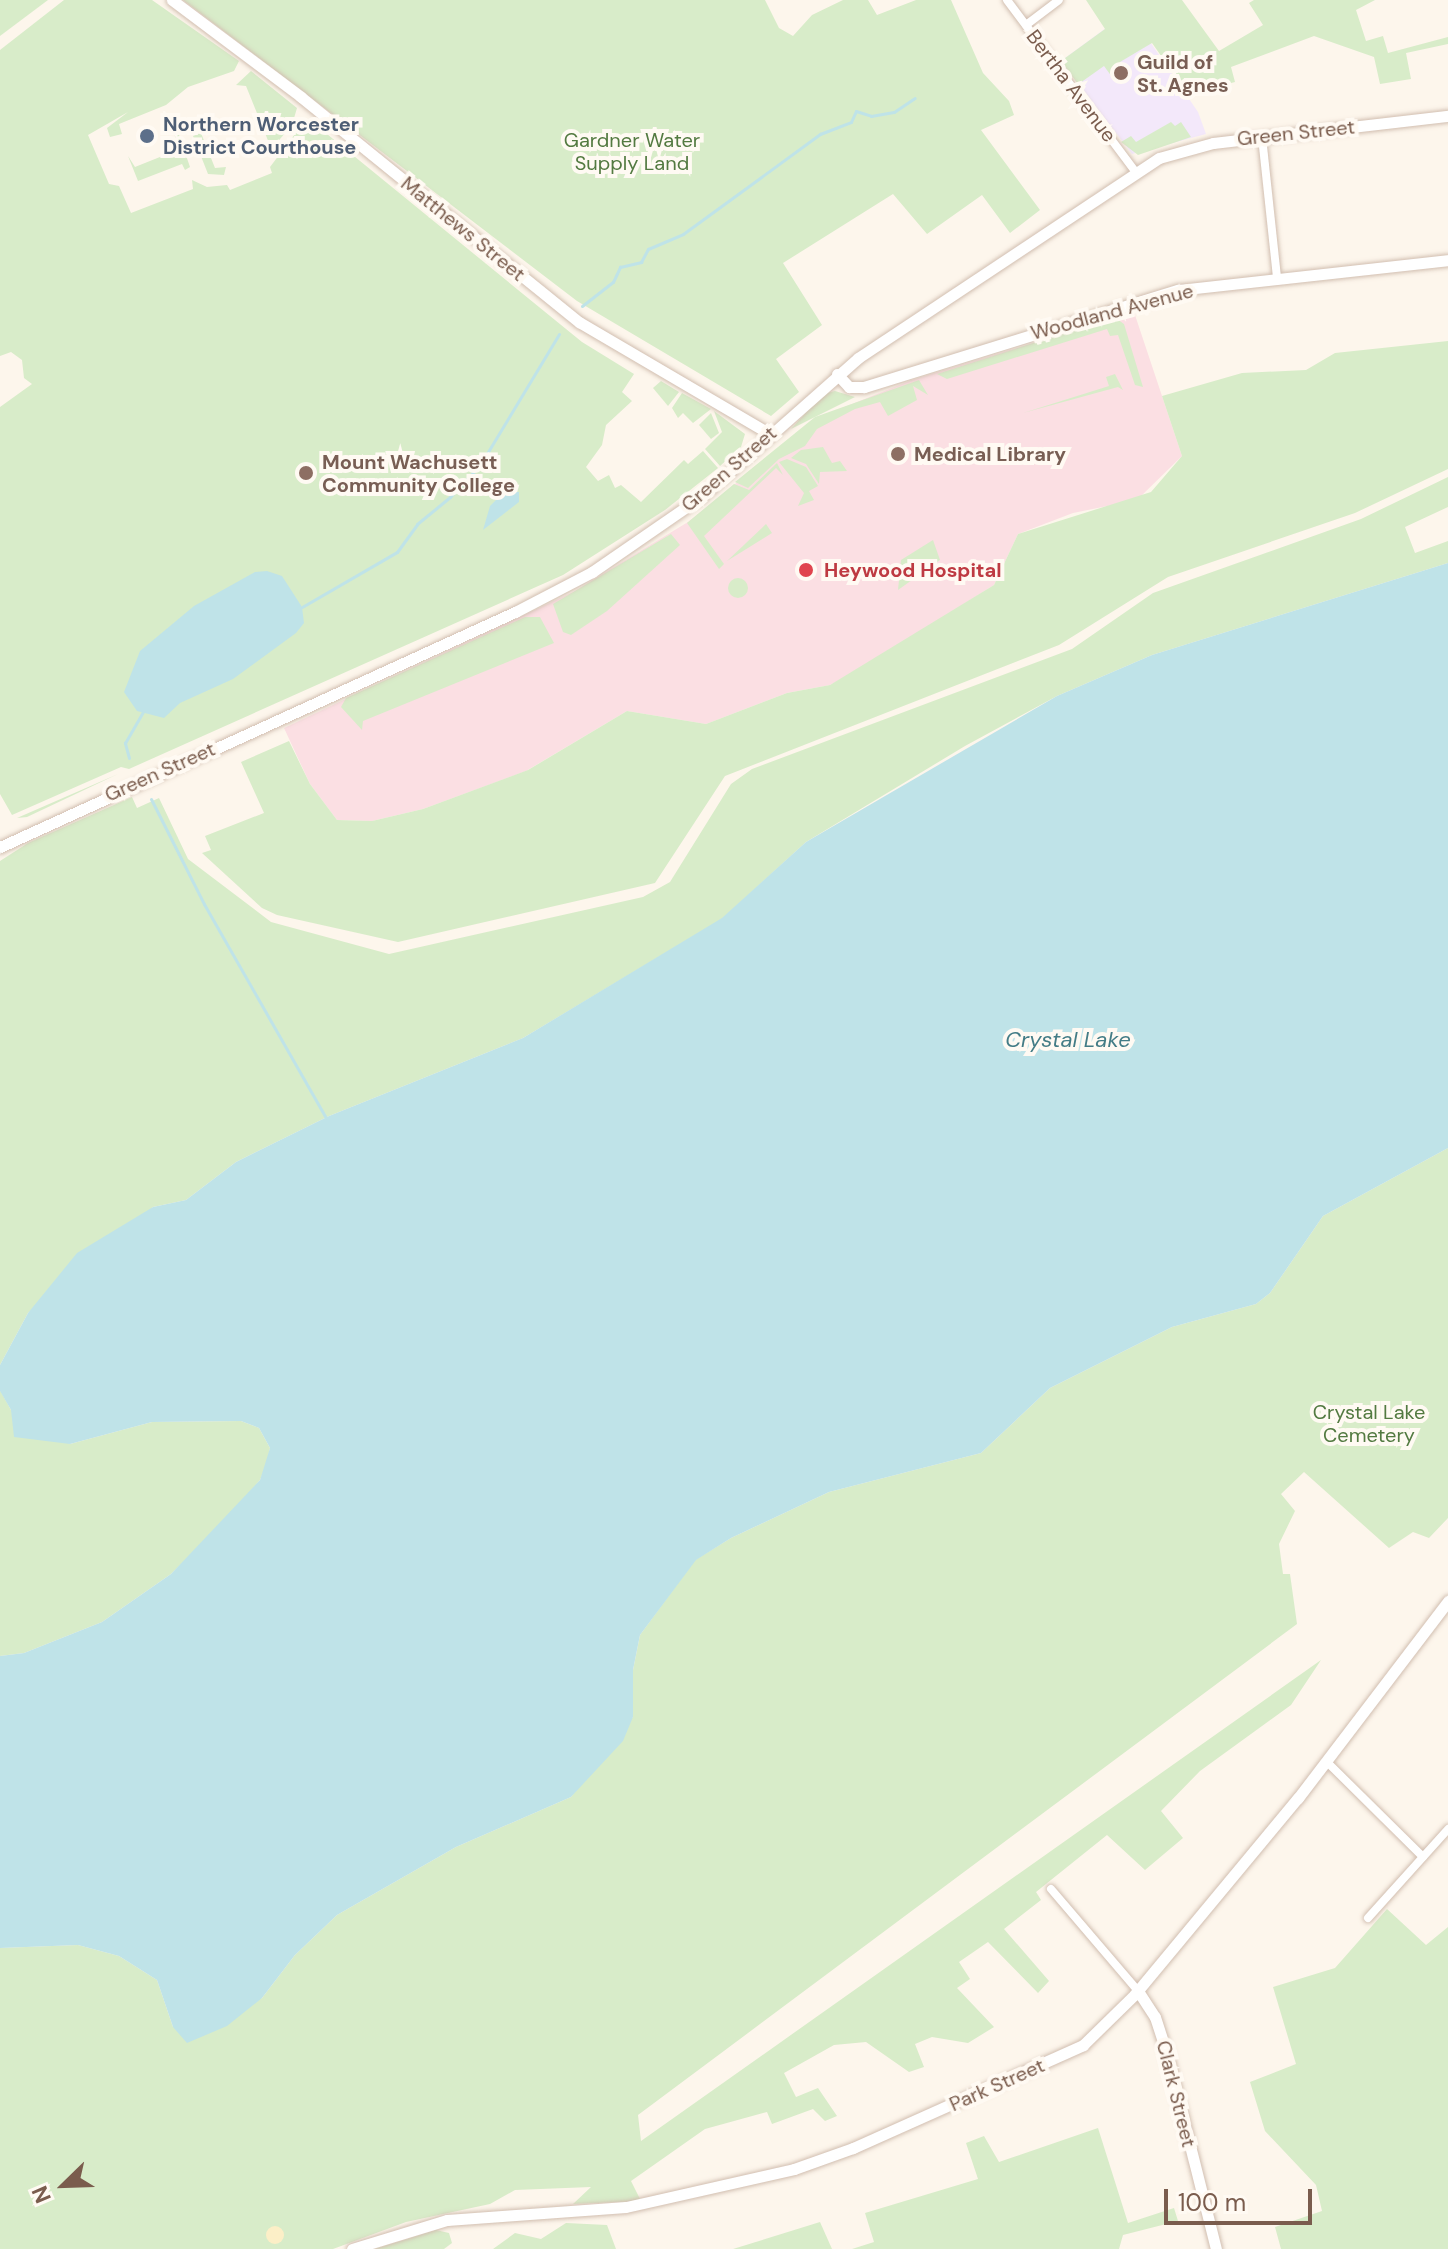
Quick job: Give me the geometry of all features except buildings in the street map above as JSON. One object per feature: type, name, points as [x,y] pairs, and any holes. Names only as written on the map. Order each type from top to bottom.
[{"type":"street","name":"Matthews Street","points":[[172,0],[301,97],[579,322],[770,434]]},
{"type":"street","name":"Bertha Avenue","points":[[1007,0],[1135,171]]},
{"type":"street","points":[[1026,25],[1059,0]]},
{"type":"street","name":"Green Street","points":[[0,847],[567,586],[669,521],[837,374],[1135,171],[1191,146],[1448,116]]},
{"type":"street","points":[[1262,137],[1277,277]]},
{"type":"street","name":"Woodland Avenue","points":[[837,374],[849,387],[864,387],[1151,297],[1277,277],[1448,260]]},
{"type":"street","name":"Park Street","points":[[352,2249],[447,2220],[626,2207],[824,2159],[1078,2048],[1138,1991],[1327,1762],[1448,1601]]},
{"type":"street","points":[[1327,1762],[1423,1857]]},
{"type":"street","points":[[1368,1918],[1448,1829]]},
{"type":"street","points":[[1051,1889],[1138,1991]]},
{"type":"street","name":"Clark Street","points":[[1138,1991],[1151,2008],[1167,2054],[1216,2249]]},
{"type":"shaded area","name":"Guild of St. Agnes","points":[[1129,11],[1198,112],[1206,134],[1132,154],[1061,61]]},
{"type":"shaded area","name":"Heywood Hospital","points":[[1134,312],[1182,456],[1137,500],[1073,513],[1018,534],[994,585],[864,667],[830,685],[787,693],[706,724],[627,711],[526,771],[423,809],[372,821],[337,820],[310,784],[284,728],[573,592],[688,522],[817,418],[912,380]]},
{"type":"green space","points":[[0,0],[48,0],[0,36]]},
{"type":"green space","name":"Mount Wachusett Community College","points":[[64,0],[152,0],[239,61],[234,71],[188,87],[166,105],[119,124],[122,134],[110,137],[107,128],[128,112],[88,135],[109,184],[119,186],[131,213],[193,189],[192,180],[207,187],[227,185],[230,190],[272,173],[270,167],[301,126],[311,121],[582,342],[634,374],[622,392],[632,401],[606,425],[602,445],[586,467],[598,481],[609,475],[615,488],[621,485],[641,502],[684,460],[688,464],[703,451],[718,468],[665,510],[563,575],[129,769],[121,767],[12,815],[0,794],[0,407],[32,384],[24,378],[22,360],[11,352],[0,356],[0,50]]},
{"type":"green space","name":"Gardner Water Supply Land","points":[[183,0],[765,0],[779,28],[793,36],[812,15],[843,0],[868,0],[877,15],[916,0],[951,0],[983,73],[1009,101],[1014,115],[981,130],[1040,210],[1010,233],[982,195],[927,234],[893,194],[783,263],[822,325],[776,359],[799,392],[771,416],[577,301]]},
{"type":"green space","points":[[1086,0],[1182,0],[1219,51],[1263,25],[1249,3],[1254,0],[1375,0],[1356,10],[1366,41],[1383,36],[1388,53],[1448,37],[1448,44],[1406,53],[1411,79],[1380,84],[1374,57],[1314,36],[1231,67],[1235,82],[1188,94],[1152,43],[1120,62],[1123,69],[1112,77],[1104,66],[1080,83],[1083,91],[1061,61],[1105,29]]},
{"type":"green space","points":[[251,71],[297,108],[292,125],[268,153],[261,149],[269,143],[246,86],[236,85]]},
{"type":"green space","points":[[1171,122],[1175,126],[1181,122],[1191,137],[1138,155],[1121,142],[1131,136],[1136,142]]},
{"type":"green space","points":[[177,129],[190,167],[185,170],[182,164],[138,181],[128,156],[135,167],[180,149],[173,131]]},
{"type":"green space","points":[[201,133],[215,168],[226,167],[224,175],[208,174],[193,136]]},
{"type":"green space","points":[[1114,317],[1124,324],[1143,387],[1135,385],[1118,335],[1110,336],[1107,329],[947,379],[937,374]]},
{"type":"green space","points":[[1448,341],[1448,469],[1355,513],[1168,577],[1059,645],[725,776],[655,883],[398,942],[277,915],[262,908],[202,853],[211,850],[205,836],[264,813],[241,762],[289,741],[310,784],[337,820],[372,821],[423,809],[528,770],[627,711],[706,724],[787,693],[830,685],[994,585],[1018,534],[1151,492],[1182,456],[1162,396],[1242,373],[1306,370],[1335,353]]},
{"type":"green space","points":[[1115,374],[1123,390],[1118,387],[1023,413],[1109,386],[1106,377]]},
{"type":"green space","points":[[919,380],[928,395],[913,386],[917,400],[888,416],[880,402],[855,409],[817,429],[805,446],[779,459],[748,488],[735,482],[815,417]]},
{"type":"green space","points":[[661,381],[679,392],[668,406],[653,388]]},
{"type":"green space","points":[[835,391],[855,397],[791,429],[823,394]]},
{"type":"green space","points":[[682,393],[711,409],[693,423],[683,413],[678,418],[672,408]]},
{"type":"green space","points":[[714,411],[745,434],[741,447],[720,466],[705,449],[722,432]]},
{"type":"green space","points":[[711,413],[719,433],[711,439],[699,425]]},
{"type":"green space","points":[[823,447],[832,463],[840,461],[847,471],[820,472],[819,484],[806,464],[791,458],[801,450]]},
{"type":"green space","points":[[787,459],[806,467],[818,486],[809,491],[814,500],[798,506],[804,493],[779,462]]},
{"type":"green space","points":[[777,463],[783,475],[776,468],[704,536],[724,564],[719,569],[687,523],[734,484],[749,490]]},
{"type":"green space","points":[[1448,477],[1448,507],[1405,527],[1415,553],[1448,541],[1448,563],[1152,655],[1057,696],[965,746],[806,842],[722,919],[523,1038],[329,1116],[236,1162],[186,1200],[153,1207],[28,1313],[0,1365],[0,861],[28,843],[132,797],[137,808],[159,798],[188,859],[271,922],[389,954],[643,897],[670,882],[731,784],[752,769],[1072,649],[1153,593],[1361,519]]},
{"type":"green space","points":[[766,524],[772,533],[727,561]]},
{"type":"green space","points":[[671,534],[680,545],[607,611],[571,635],[563,632],[553,604]]},
{"type":"green space","points":[[933,540],[940,560],[898,590],[901,560]]},
{"type":"green space","points":[[738,578],[745,581],[748,588],[745,595],[738,598],[731,595],[728,588],[731,581]]},
{"type":"green space","points":[[525,617],[540,617],[554,643],[363,721],[362,730],[341,707],[346,698]]},
{"type":"green space","points":[[118,774],[27,817],[17,818]]},
{"type":"green space","name":"Crystal Lake Cemetery","points":[[1448,1148],[1448,1518],[1429,1538],[1413,1532],[1389,1548],[1304,1472],[1281,1494],[1295,1511],[1279,1544],[1283,1574],[1290,1574],[1297,1624],[638,2115],[641,2141],[1321,1660],[1291,1705],[1200,1771],[1161,1811],[1183,1838],[1145,1870],[1107,1835],[1036,1892],[1041,1900],[1004,1929],[1049,1981],[1038,1993],[988,1942],[959,1962],[970,1979],[957,1988],[994,2027],[968,2043],[932,2037],[915,2044],[924,2067],[909,2072],[866,2042],[834,2045],[784,2073],[796,2097],[818,2088],[837,2116],[825,2121],[813,2109],[772,2124],[767,2112],[705,2129],[631,2181],[641,2201],[573,2204],[591,2187],[515,2190],[490,2204],[406,2222],[333,2249],[0,2249],[0,1948],[78,1945],[119,1956],[157,1980],[173,2027],[262,1998],[295,1955],[337,1915],[456,1847],[571,1797],[633,1717],[633,1670],[640,1635],[695,1560],[731,1538],[829,1492],[981,1453],[1050,1388],[1172,1327],[1256,1304],[1270,1293],[1323,1216]]},
{"type":"green space","points":[[0,1390],[11,1410],[70,1444],[152,1422],[241,1421],[259,1428],[270,1448],[267,1463],[260,1480],[225,1521],[171,1574],[102,1622],[24,1653],[0,1656]]},
{"type":"green space","points":[[1387,1909],[1426,1945],[1448,1927],[1448,2249],[1281,2249],[1275,2227],[1322,2211],[1316,2185],[1265,2131],[1250,2082],[1296,2064],[1273,1987],[1335,1968]]},
{"type":"green space","points":[[1098,2128],[1128,2223],[1174,2208],[1178,2221],[1123,2235],[1119,2249],[852,2249],[874,2242],[865,2213],[978,2179],[966,2143],[984,2136],[999,2162]]},
{"type":"green space","points":[[820,2222],[832,2249],[733,2249]]},
{"type":"green space","points":[[566,2223],[607,2225],[616,2249],[493,2249],[515,2233],[541,2239]]},
{"type":"green space","points":[[436,2230],[449,2233],[452,2243],[444,2249],[375,2249]]},
{"type":"sand","points":[[275,2226],[284,2235],[275,2244],[266,2235]]},
{"type":"water","points":[[504,492],[519,492],[519,502],[483,530],[490,506]]},
{"type":"water","name":"Crystal Lake","points":[[1448,563],[1448,1148],[1323,1216],[1270,1293],[1256,1304],[1172,1327],[1050,1388],[981,1453],[829,1492],[731,1538],[696,1560],[640,1635],[633,1670],[633,1717],[623,1741],[571,1797],[456,1847],[337,1915],[295,1955],[262,1998],[227,2026],[187,2043],[173,2027],[157,1980],[119,1956],[78,1945],[0,1948],[0,1656],[24,1653],[102,1622],[171,1574],[260,1480],[270,1448],[259,1428],[241,1421],[152,1422],[70,1444],[14,1437],[11,1410],[0,1391],[0,1365],[28,1313],[77,1253],[153,1207],[186,1200],[236,1162],[329,1116],[523,1038],[722,918],[806,842],[1057,696],[1152,655]]},
{"type":"water","points":[[267,571],[282,576],[302,607],[304,623],[296,633],[233,679],[180,703],[164,718],[137,711],[124,692],[140,651],[194,606],[255,572]]},
{"type":"waterway","points":[[582,306],[613,282],[620,267],[641,262],[648,249],[683,234],[820,134],[851,122],[856,111],[871,116],[894,112],[915,98]]},
{"type":"waterway","points":[[302,607],[397,552],[417,524],[450,497],[480,465],[559,334]]},
{"type":"waterway","points":[[129,758],[125,743],[143,712]]},
{"type":"waterway","points":[[151,799],[204,904],[326,1118]]},
{"type":"place","name":"Guild of St. Agnes","points":[[1121,73]]},
{"type":"place","name":"Northern Worcester District Courthouse","points":[[147,136]]},
{"type":"place","name":"Medical Library","points":[[898,454]]},
{"type":"place","name":"Mount Wachusett Community College","points":[[306,473]]},
{"type":"place","name":"Heywood Hospital","points":[[806,570]]}]
